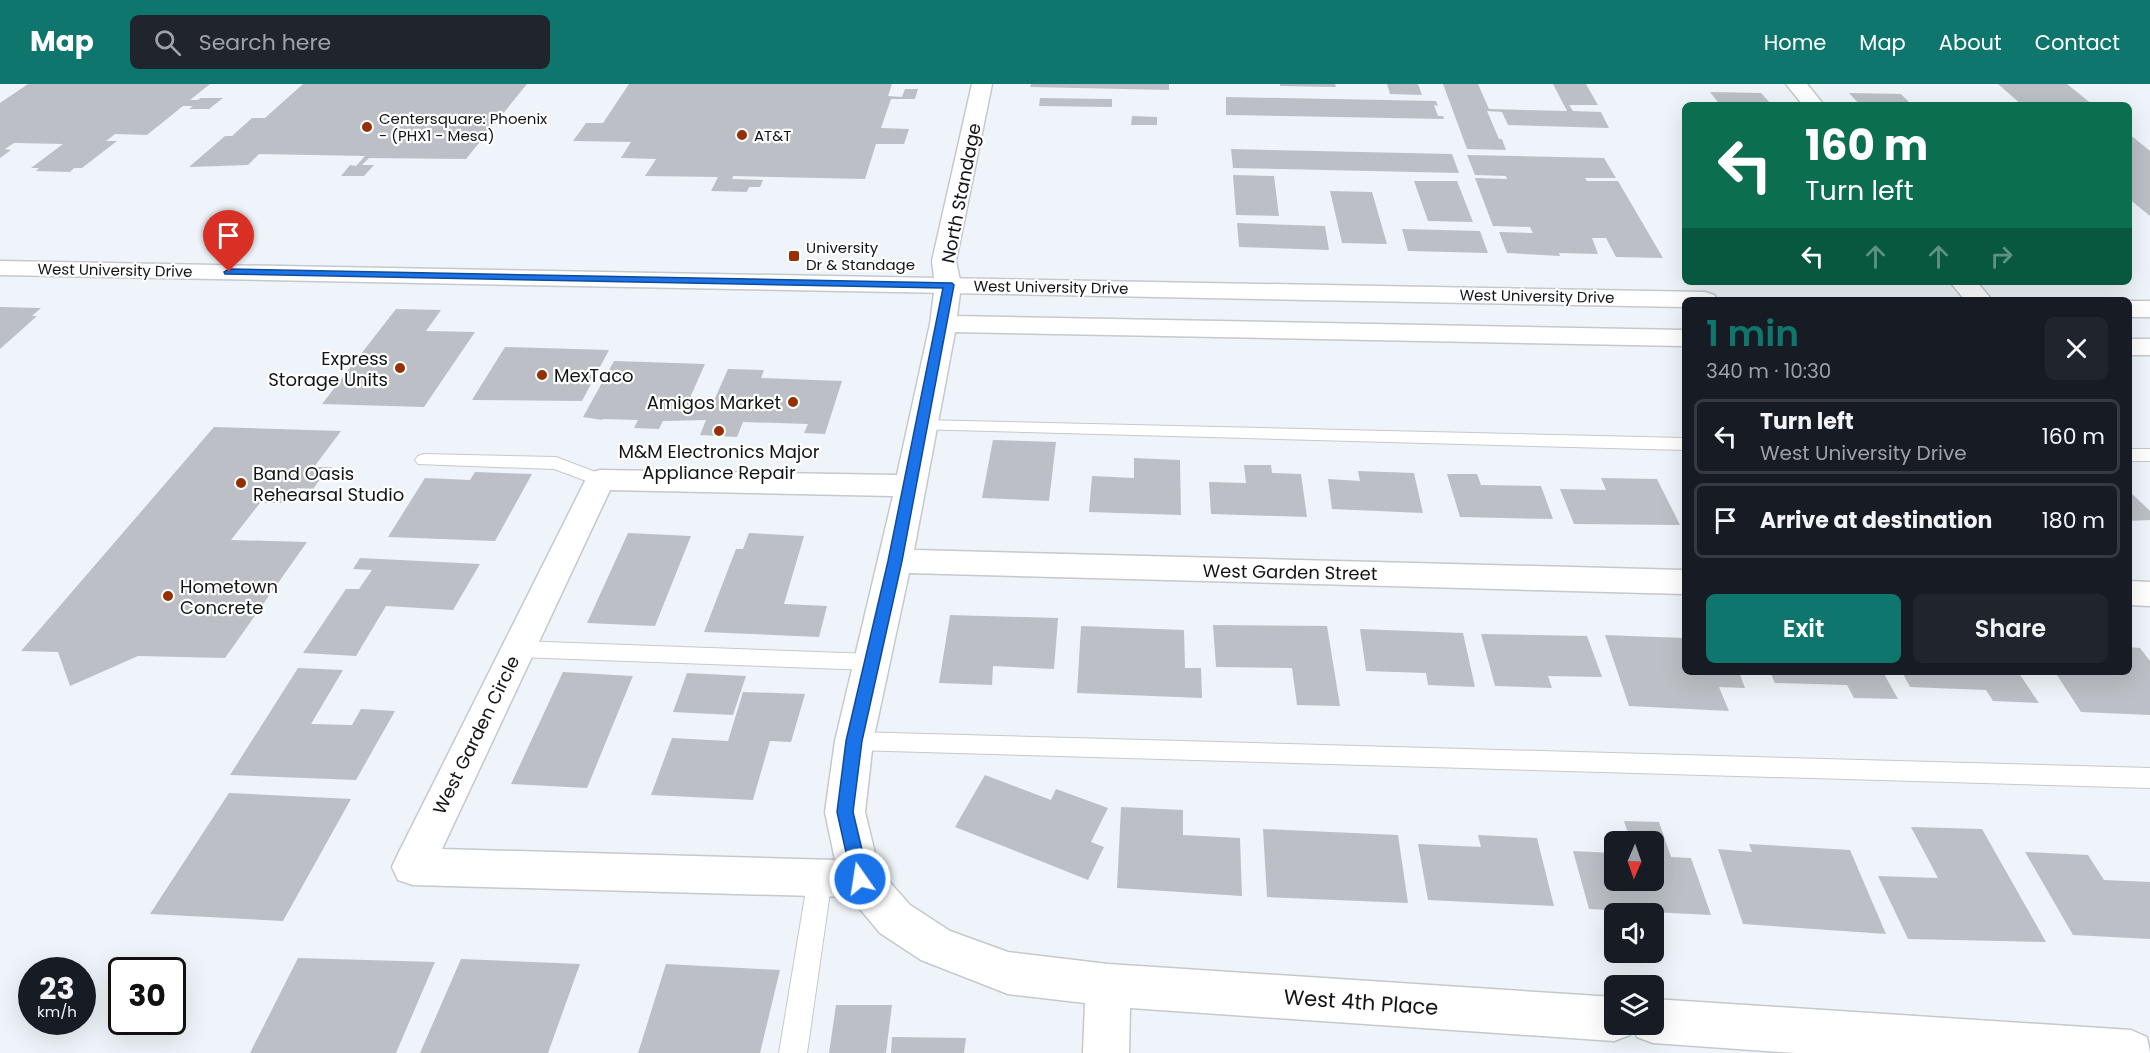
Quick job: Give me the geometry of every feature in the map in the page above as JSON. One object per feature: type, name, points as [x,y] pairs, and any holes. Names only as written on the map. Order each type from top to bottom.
[{"type":"street","name":"North Standage","points":[[982,84],[944,261],[948,285],[943,324],[895,561],[854,741],[845,812],[860,879],[895,919],[936,946],[1008,973],[1108,985]]},
{"type":"street","points":[[1796,84],[1811,102]]},
{"type":"street","name":"West University Drive","points":[[0,268],[1682,300]]},
{"type":"street","points":[[1966,285],[1976,297]]},
{"type":"street","points":[[2132,309],[2150,309]]},
{"type":"street","points":[[943,324],[1682,338]]},
{"type":"street","points":[[2132,347],[2150,347]]},
{"type":"street","points":[[600,480],[910,486]]},
{"type":"street","name":"West Garden Circle","points":[[600,480],[413,867],[860,879]]},
{"type":"street","name":"West Garden Street","points":[[895,561],[1682,582]]},
{"type":"street","points":[[2132,593],[2150,594]]},
{"type":"street","points":[[1106,1053],[1108,985]]},
{"type":"street","name":"West 4th Place","points":[[1108,985],[1604,1018]]},
{"type":"street","points":[[1664,1022],[2131,1053]]},
{"type":"lane","points":[[922,425],[1682,444]]},
{"type":"lane","points":[[2132,455],[2150,455]]},
{"type":"lane","points":[[424,460],[556,463],[600,480]]},
{"type":"lane","points":[[518,649],[871,662]]},
{"type":"lane","points":[[854,741],[2150,778]]},
{"type":"lane","points":[[793,1053],[820,878]]},
{"type":"building","points":[[28,84],[210,84],[190,100],[223,98],[209,109],[189,109],[193,106],[183,106],[147,135],[115,134],[106,141],[117,141],[82,168],[74,168],[70,172],[36,171],[39,168],[31,168],[63,144],[14,143],[5,149],[11,150],[0,158],[0,103]]},
{"type":"building","name":"Centersquare: Phoenix - (PHX1 - Mesa)","points":[[303,84],[527,84],[466,159],[369,158],[362,165],[374,165],[364,176],[341,176],[350,165],[356,166],[365,156],[259,154],[248,165],[189,167],[225,136],[232,136],[252,118],[265,118]]},
{"type":"building","name":"AT&T","points":[[629,84],[892,84],[888,96],[902,97],[905,89],[918,89],[915,99],[891,99],[881,128],[909,129],[904,144],[876,144],[865,179],[733,176],[732,179],[763,180],[760,187],[749,187],[747,192],[711,191],[718,177],[645,176],[656,159],[621,158],[631,142],[573,141],[586,123],[603,123]]},
{"type":"building","points":[[1031,84],[1169,84],[1169,90],[1030,87]]},
{"type":"building","points":[[1280,84],[1335,84],[1336,87],[1280,86]]},
{"type":"building","points":[[1387,84],[1418,84],[1422,95],[1390,94]]},
{"type":"building","points":[[1443,84],[1478,84],[1489,109],[1567,111],[1553,84],[1586,84],[1598,105],[1569,105],[1573,111],[1601,112],[1609,128],[1508,125],[1502,112],[1487,111],[1506,150],[1467,149]]},
{"type":"building","points":[[1998,84],[2067,84],[2089,102],[2019,102]]},
{"type":"building","points":[[1710,92],[1761,93],[1769,102],[1718,102]]},
{"type":"building","points":[[1849,93],[1901,94],[1909,102],[1857,102]]},
{"type":"building","points":[[1226,97],[1436,101],[1438,106],[1434,105],[1438,116],[1443,116],[1444,119],[1226,115]]},
{"type":"building","points":[[1040,98],[1112,99],[1112,107],[1039,106]]},
{"type":"building","points":[[1132,116],[1157,117],[1157,125],[1131,125]]},
{"type":"building","points":[[2132,136],[2150,151],[2150,216],[2132,201]]},
{"type":"building","points":[[1231,149],[1452,154],[1459,173],[1233,168]]},
{"type":"building","points":[[1467,155],[1604,158],[1616,178],[1585,178],[1587,181],[1618,181],[1663,258],[1616,257],[1606,238],[1592,238],[1598,254],[1559,253],[1560,256],[1507,253],[1499,232],[1533,233],[1530,227],[1493,226],[1475,178],[1507,179],[1506,176],[1475,175]]},
{"type":"building","points":[[1233,175],[1274,176],[1279,216],[1236,215]]},
{"type":"building","points":[[1414,181],[1457,181],[1473,222],[1428,221]]},
{"type":"building","points":[[1330,191],[1372,192],[1387,244],[1342,243]]},
{"type":"building","points":[[1237,223],[1325,226],[1329,250],[1239,247]]},
{"type":"building","points":[[1402,229],[1480,231],[1488,253],[1408,251]]},
{"type":"building","points":[[0,307],[41,308],[32,316],[37,316],[0,349]]},
{"type":"building","name":"Express Storage Units","points":[[396,309],[441,310],[426,331],[475,332],[424,407],[322,404]]},
{"type":"building","name":"MexTaco","points":[[505,347],[609,350],[582,401],[472,400]]},
{"type":"building","points":[[614,361],[705,364],[688,402],[713,403],[728,369],[764,370],[761,378],[842,381],[825,434],[804,433],[808,424],[743,422],[737,437],[700,435],[706,420],[663,421],[659,429],[634,428],[638,420],[602,420],[583,417]]},
{"type":"building","name":"Hometown Concrete","points":[[214,427],[341,431],[314,467],[332,467],[313,489],[297,488],[286,503],[260,503],[231,540],[307,542],[225,658],[138,656],[70,686],[58,652],[21,651]]},
{"type":"building","points":[[993,440],[1056,442],[1049,501],[982,498]]},
{"type":"building","points":[[1134,458],[1180,460],[1181,515],[1089,512],[1092,476],[1134,478]]},
{"type":"building","points":[[1244,465],[1271,465],[1272,473],[1301,474],[1307,517],[1211,514],[1209,482],[1246,483]]},
{"type":"building","points":[[1358,471],[1414,473],[1423,513],[1332,509],[1328,479],[1360,481]]},
{"type":"building","points":[[475,472],[532,474],[495,541],[388,537],[425,478],[470,480]]},
{"type":"building","points":[[1447,474],[1477,474],[1481,485],[1541,486],[1553,519],[1460,517]]},
{"type":"building","points":[[1601,478],[1657,479],[1680,525],[1574,524],[1560,489],[1606,490]]},
{"type":"building","points":[[2132,494],[2150,511],[2150,520],[2132,521]]},
{"type":"building","points":[[628,533],[691,536],[655,626],[587,623]]},
{"type":"building","points":[[749,533],[804,536],[784,604],[827,606],[819,637],[704,632],[736,549],[743,549]]},
{"type":"building","points":[[360,558],[480,564],[453,610],[386,606],[356,656],[303,653],[346,589],[359,589],[372,570],[353,569]]},
{"type":"building","points":[[950,615],[1058,618],[1054,669],[993,666],[992,685],[939,683]]},
{"type":"building","points":[[1213,625],[1327,626],[1340,706],[1297,705],[1292,668],[1216,667]]},
{"type":"building","points":[[1081,626],[1184,630],[1185,668],[1201,668],[1202,698],[1077,693]]},
{"type":"building","points":[[1360,629],[1463,633],[1475,687],[1428,685],[1426,673],[1366,671]]},
{"type":"building","points":[[1481,634],[1587,636],[1602,677],[1548,676],[1552,688],[1495,686]]},
{"type":"building","points":[[1605,635],[1682,638],[1682,675],[1740,675],[1745,688],[1719,687],[1729,711],[1629,706]]},
{"type":"building","points":[[2132,647],[2140,648],[2150,661],[2150,715],[2081,712],[2057,675],[2132,675]]},
{"type":"building","points":[[298,668],[343,670],[311,724],[352,725],[361,709],[395,711],[356,780],[230,775]]},
{"type":"building","points":[[563,672],[633,676],[587,788],[511,784]]},
{"type":"building","points":[[687,673],[746,676],[733,715],[673,712]]},
{"type":"building","points":[[1771,675],[1885,675],[1898,699],[1854,698],[1847,685],[1775,683]]},
{"type":"building","points":[[1904,675],[2020,675],[2039,703],[1993,701],[1986,690],[1910,687]]},
{"type":"building","points":[[743,692],[805,694],[791,742],[770,741],[753,800],[651,795],[672,738],[728,741]]},
{"type":"building","points":[[985,775],[1051,800],[1056,789],[1108,808],[1091,842],[1104,847],[1088,880],[955,827]]},
{"type":"building","points":[[229,793],[351,799],[283,921],[150,914]]},
{"type":"building","points":[[1121,807],[1183,810],[1183,835],[1240,838],[1242,896],[1117,888]]},
{"type":"building","points":[[1624,821],[1659,822],[1662,831],[1627,831]]},
{"type":"building","points":[[1911,827],[1982,829],[2046,942],[1908,939],[1878,876],[1938,878]]},
{"type":"building","points":[[1263,829],[1398,835],[1408,903],[1267,897]]},
{"type":"building","points":[[1478,835],[1537,838],[1554,906],[1428,900],[1418,844],[1481,847]]},
{"type":"building","points":[[1664,837],[1671,857],[1691,858],[1711,915],[1664,913],[1664,903],[1604,903],[1604,910],[1589,909],[1573,851],[1604,853],[1604,891],[1664,891]]},
{"type":"building","points":[[1749,844],[1850,850],[1886,934],[1743,924],[1718,849],[1752,852]]},
{"type":"building","points":[[2025,852],[2088,855],[2104,880],[2150,882],[2150,939],[2073,935]]},
{"type":"building","points":[[298,958],[435,962],[396,1053],[250,1053]]},
{"type":"building","points":[[461,959],[580,964],[548,1053],[420,1053]]},
{"type":"building","points":[[666,964],[780,970],[760,1053],[638,1053]]},
{"type":"building","points":[[836,1005],[892,1005],[886,1053],[829,1053]]},
{"type":"building","points":[[892,1037],[966,1038],[964,1053],[891,1053]]},
{"type":"place","name":"Centersquare: Phoenix - (PHX1 - Mesa)","points":[[367,127]]},
{"type":"place","name":"AT&T","points":[[742,135]]},
{"type":"place","name":"University Dr & Standage","points":[[794,256]]},
{"type":"place","name":"Express Storage Units","points":[[400,368]]},
{"type":"place","name":"MexTaco","points":[[542,375]]},
{"type":"place","name":"Amigos Market","points":[[793,402]]},
{"type":"place","name":"M&M Electronics Major Appliance Repair","points":[[719,431]]},
{"type":"place","name":"Band Oasis Rehearsal Studio","points":[[241,483]]},
{"type":"place","name":"Hometown Concrete","points":[[168,596]]},
{"type":"route","points":[[229,272],[948,285],[943,324],[895,561],[854,741],[845,812],[860,879]]}]
